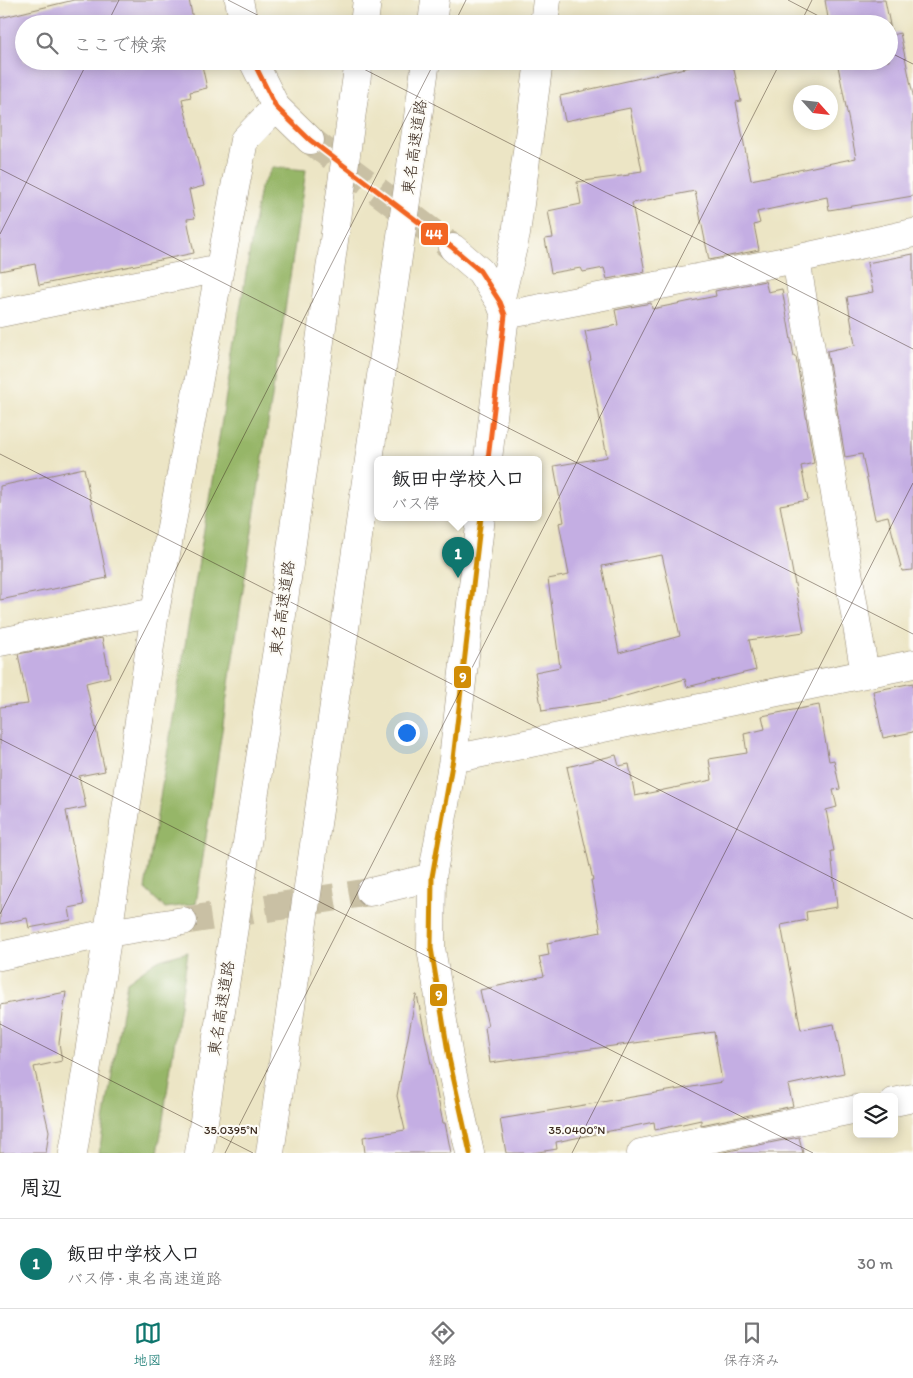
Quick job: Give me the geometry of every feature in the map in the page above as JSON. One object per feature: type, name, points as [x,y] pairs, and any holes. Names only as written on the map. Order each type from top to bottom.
[{"type":"main road","points":[[239,0],[242,15]]},
{"type":"main road","points":[[365,15],[367,0]]},
{"type":"main road","points":[[433,15],[435,0]]},
{"type":"main road","points":[[545,15],[547,0]]},
{"type":"main road","points":[[258,70],[276,107],[310,140]]},
{"type":"main road","name":"東名高速道路","points":[[199,1153],[278,643],[358,70]]},
{"type":"main road","name":"東名高速道路","points":[[270,1153],[425,70]]},
{"type":"main road","points":[[488,456],[502,308],[516,234],[538,70]]},
{"type":"main road","points":[[73,1153],[108,933],[155,612],[244,140],[276,107]]},
{"type":"main road","points":[[502,308],[796,259],[913,233]]},
{"type":"main road","points":[[453,248],[480,271],[502,308]]},
{"type":"main road","points":[[796,259],[865,674]]},
{"type":"main road","points":[[0,313],[220,268]]},
{"type":"main road","points":[[470,1153],[449,1058],[431,948],[432,877],[453,759],[481,521]]},
{"type":"main road","points":[[0,642],[155,612]]},
{"type":"main road","points":[[453,759],[913,664]]},
{"type":"main road","points":[[370,892],[432,877]]},
{"type":"main road","points":[[0,956],[108,933],[183,921]]},
{"type":"main road","points":[[898,1101],[913,1098]]},
{"type":"main road","points":[[641,1153],[853,1110]]},
{"type":"green space","points":[[273,167],[306,170],[196,904],[165,908],[145,889],[260,188]]},
{"type":"green space","points":[[188,952],[158,1153],[99,1153],[127,982],[156,961]]},
{"type":"building","points":[[74,0],[189,0],[192,15],[15,15],[15,70],[203,70],[207,88],[190,92],[191,97],[182,99],[204,186],[189,190],[195,218],[187,219],[194,253],[39,285],[35,264],[0,271],[0,18]]},
{"type":"building","points":[[825,0],[885,0],[888,15],[828,15]]},
{"type":"building","points":[[900,33],[913,95],[913,196],[829,210],[827,197],[757,212],[760,223],[754,225],[759,250],[709,260],[695,191],[632,203],[645,272],[607,279],[604,268],[583,272],[581,268],[551,273],[545,239],[553,238],[548,211],[581,204],[577,182],[629,175],[629,173],[642,171],[630,108],[565,121],[560,96],[676,70],[734,70],[741,101],[736,102],[751,180],[856,158],[839,70],[898,70],[898,34]]},
{"type":"building","points":[[913,254],[913,570],[902,571],[888,516],[875,519],[862,454],[845,457],[827,351],[855,345],[847,297],[873,292],[867,263]]},
{"type":"building","points":[[765,281],[768,292],[782,289],[814,463],[801,466],[808,500],[780,505],[804,632],[749,640],[756,670],[687,687],[685,679],[608,701],[542,711],[535,672],[560,667],[548,579],[569,575],[559,523],[564,522],[554,466],[607,457],[585,331],[618,325],[615,310],[651,303],[652,309],[716,296],[715,291]],"holes":[[[662,555],[680,636],[619,653],[602,566]]]},
{"type":"building","points":[[84,468],[107,578],[0,600],[0,486]]},
{"type":"building","points":[[102,638],[110,677],[86,683],[105,771],[79,776],[86,807],[66,811],[84,905],[69,908],[71,920],[29,928],[27,918],[0,924],[0,707],[28,704],[18,654]]},
{"type":"building","points":[[913,683],[913,732],[883,738],[873,691]]},
{"type":"building","points":[[819,705],[829,761],[834,760],[840,789],[833,790],[837,807],[826,810],[834,851],[831,851],[837,907],[806,912],[807,920],[781,925],[801,1030],[834,1024],[844,1073],[788,1085],[793,1106],[701,1125],[701,1120],[655,1130],[654,1122],[556,1142],[557,1149],[532,1153],[506,1153],[500,1119],[722,1082],[714,1032],[490,1063],[485,1027],[488,1026],[480,990],[544,976],[539,957],[549,955],[547,943],[601,932],[591,880],[593,880],[567,767],[616,755],[619,766],[629,764],[635,796],[712,780],[709,759],[747,753],[744,734],[765,729],[762,716]]},
{"type":"building","points":[[66,992],[59,1043],[62,1061],[34,1067],[49,1131],[46,1153],[0,1153],[0,1005]]},
{"type":"building","points":[[416,995],[451,1153],[365,1153],[363,1137],[405,1130],[397,1096]]},
{"type":"building","points":[[799,1137],[803,1153],[719,1153]]},
{"type":"tunnel","points":[[310,140],[453,248]]},
{"type":"tunnel","points":[[183,921],[370,892]]},
{"type":"transit line","name":"44","points":[[258,70],[276,107],[310,140],[453,248],[480,271],[500,302],[505,315],[488,456]]},
{"type":"transit line","name":"9","points":[[470,1153],[449,1058],[431,948],[432,877],[453,759],[481,521]]},
{"type":"place","name":"飯田中学校入口","points":[[458,578]]}]
